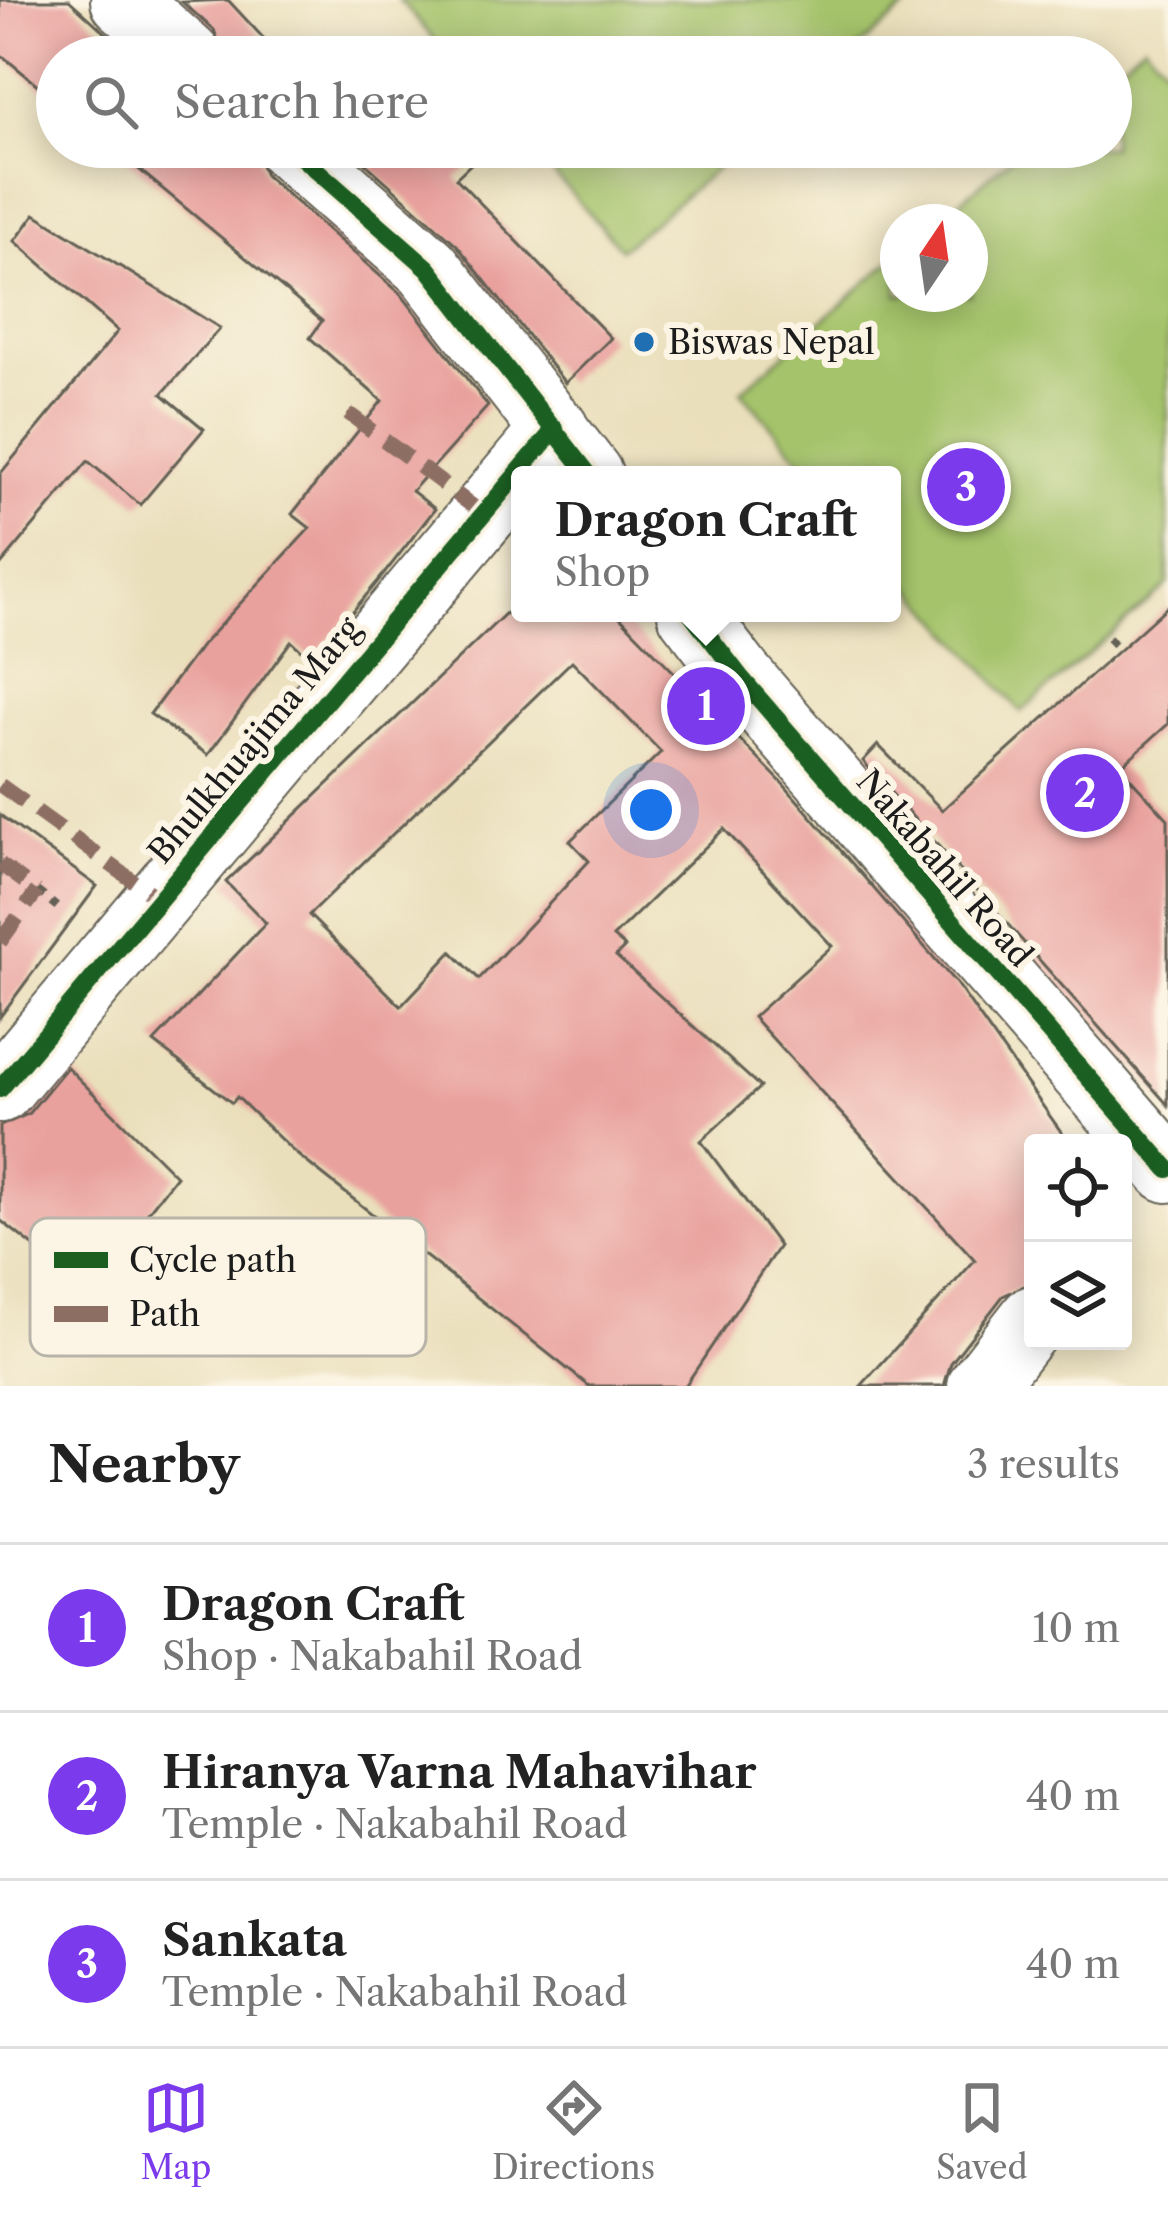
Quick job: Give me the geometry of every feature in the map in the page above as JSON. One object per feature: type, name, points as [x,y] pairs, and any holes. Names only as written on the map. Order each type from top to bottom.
[{"type":"street","points":[[124,0],[164,36]]},
{"type":"street","points":[[314,168],[428,268],[572,452]]},
{"type":"street","name":"Bhulkhuajima Marg","points":[[0,1089],[511,520]]},
{"type":"street","name":"Nakabahil Road","points":[[699,622],[1154,1170]]},
{"type":"street","points":[[981,1386],[1024,1331]]},
{"type":"path","points":[[1108,638],[1119,650]]},
{"type":"green space","points":[[399,0],[915,0],[873,36],[431,36]]},
{"type":"green space","points":[[1144,43],[1168,70],[1168,585],[1021,712],[901,575],[901,466],[806,466],[741,391],[880,271],[880,312],[988,312],[988,204],[957,204],[999,168],[1132,168],[1132,54]]},
{"type":"green space","points":[[549,168],[717,168],[621,249]]},
{"type":"building","points":[[0,0],[69,0],[109,36],[36,36],[36,84],[0,54]]},
{"type":"building","points":[[228,0],[261,36],[216,36],[182,2]]},
{"type":"building","points":[[137,168],[262,168],[401,294],[488,406],[412,491],[435,509],[384,574],[312,660],[291,641],[208,755],[150,714],[201,646],[310,528],[292,514],[382,401],[310,338],[322,321]]},
{"type":"building","points":[[371,168],[467,168],[456,178],[611,338],[565,383],[457,245]]},
{"type":"building","points":[[35,214],[220,328],[162,394],[204,429],[140,505],[88,461],[0,566],[0,474],[118,331],[15,241]]},
{"type":"building","points":[[1168,606],[1168,724],[1120,767],[1168,819],[1168,1105],[863,761],[878,745],[942,810]]},
{"type":"building","points":[[506,613],[511,613],[511,622],[625,622],[784,785],[955,982],[1063,1134],[1024,1134],[1024,1286],[1003,1296],[951,1363],[944,1386],[861,1386],[975,1260],[753,1017],[832,946],[724,829],[613,937],[625,947],[616,956],[760,1087],[701,1141],[779,1246],[685,1386],[589,1386],[426,1257],[426,1218],[377,1218],[294,1152],[237,1097],[232,1103],[154,1042],[266,923],[226,882]],"holes":[[[572,661],[661,752],[570,841],[589,861],[479,979],[452,952],[401,1006],[309,915]]]},
{"type":"building","points":[[0,815],[97,886],[0,1017]]},
{"type":"building","points":[[67,1067],[176,1176],[143,1218],[30,1218],[30,1244],[0,1220],[0,1126],[28,1114]]},
{"type":"marked path","points":[[348,413],[482,513]]},
{"type":"marked path","points":[[0,785],[160,900]]},
{"type":"marked path","points":[[0,864],[37,891]]},
{"type":"marked path","points":[[0,942],[37,891]]},
{"type":"cycle path","points":[[314,168],[428,268],[582,466]]},
{"type":"cycle path","points":[[524,466],[555,429]]},
{"type":"cycle path","points":[[0,1089],[511,481]]},
{"type":"cycle path","points":[[698,622],[741,678],[1168,1169]]},
{"type":"place","name":"Biswas Nepal","points":[[644,342]]},
{"type":"place","name":"Sankata","points":[[966,487]]},
{"type":"place","name":"Dragon Craft","points":[[706,706]]},
{"type":"place","name":"Hiranya Varna Mahavihar","points":[[1085,793]]}]
